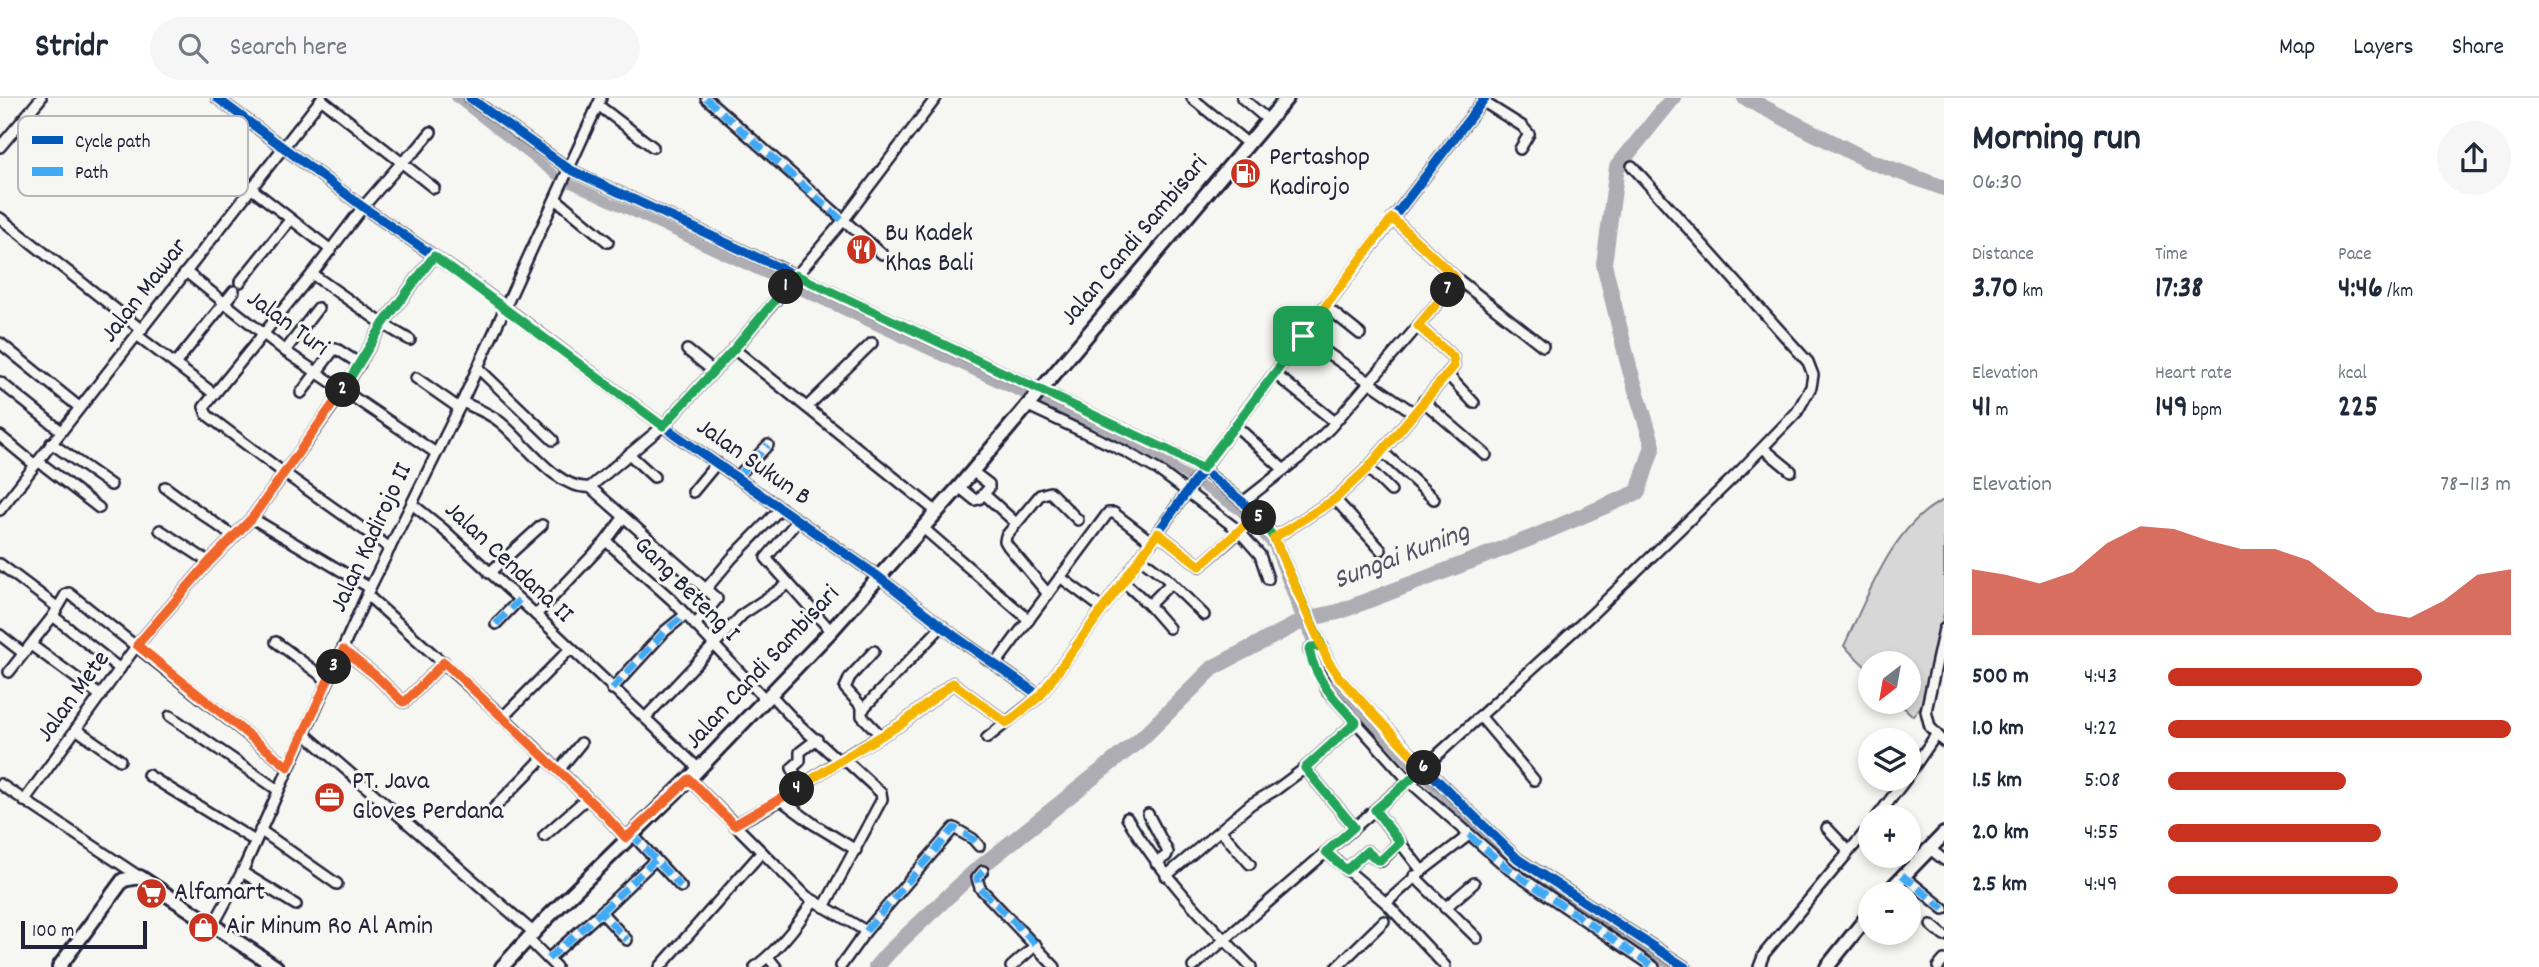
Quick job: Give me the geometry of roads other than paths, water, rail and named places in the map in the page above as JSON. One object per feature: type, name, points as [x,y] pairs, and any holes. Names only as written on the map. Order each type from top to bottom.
[{"type":"street","points":[[26,116],[41,98]]},
{"type":"street","name":"Jalan Sukun B","points":[[217,98],[242,116]]},
{"type":"street","points":[[470,98],[567,172],[1170,451],[1243,502],[1274,538],[1318,645],[1338,676],[1423,768],[1518,859],[1685,967]]},
{"type":"street","points":[[706,98],[882,254]]},
{"type":"street","points":[[416,378],[460,405],[501,423],[562,479],[580,487],[590,487],[663,426],[734,349],[843,221],[936,98]]},
{"type":"street","points":[[1192,98],[1247,143]]},
{"type":"street","points":[[1242,98],[1268,120]]},
{"type":"street","name":"Jalan Candi Sambisari","points":[[502,967],[628,836],[699,769],[880,577],[1287,98]]},
{"type":"street","points":[[322,99],[433,188]]},
{"type":"street","name":"Jalan Mawar","points":[[248,194],[322,99]]},
{"type":"street","points":[[987,738],[1040,696],[1235,425],[1483,100],[1522,126],[1529,134],[1520,149]]},
{"type":"street","points":[[599,101],[653,148]]},
{"type":"street","name":"Jalan Kadirojo II","points":[[214,924],[242,872],[327,680],[478,368],[599,101]]},
{"type":"street","name":"Jalan Sukun B","points":[[248,121],[663,426],[880,577],[942,626],[1040,696]]},
{"type":"street","points":[[0,147],[18,125]]},
{"type":"street","points":[[390,548],[284,474],[207,415],[204,407],[363,207],[431,132]]},
{"type":"street","points":[[1193,967],[1423,768],[1591,615],[1763,448],[1797,412],[1811,387],[1813,375],[1808,362],[1632,166]]},
{"type":"street","points":[[252,189],[331,250]]},
{"type":"street","name":"Jalan Mawar","points":[[0,510],[60,430],[140,333],[246,196]]},
{"type":"street","points":[[556,199],[608,242]]},
{"type":"street","points":[[0,218],[213,393]]},
{"type":"street","points":[[1392,218],[1455,277],[1544,346]]},
{"type":"street","points":[[175,364],[290,220]]},
{"type":"street","name":"Jalan Mete","points":[[24,801],[137,645],[209,562],[252,518],[343,391],[383,324],[434,256]]},
{"type":"street","name":"Jalan Turi","points":[[186,272],[285,351],[436,453]]},
{"type":"street","points":[[312,274],[410,340]]},
{"type":"street","points":[[1243,502],[1299,458],[1335,422],[1418,326],[1451,286],[1455,277]]},
{"type":"street","points":[[1325,306],[1360,334]]},
{"type":"street","points":[[285,351],[318,308]]},
{"type":"street","points":[[1274,538],[1335,499],[1368,468],[1455,363],[1453,357],[1418,326]]},
{"type":"street","points":[[1303,336],[1414,413]]},
{"type":"street","points":[[0,343],[79,407]]},
{"type":"street","points":[[807,407],[872,343]]},
{"type":"street","points":[[300,393],[335,348],[360,364]]},
{"type":"street","points":[[734,349],[937,512]]},
{"type":"street","points":[[687,350],[713,371]]},
{"type":"street","points":[[478,368],[553,440]]},
{"type":"street","points":[[1275,374],[1335,422]]},
{"type":"street","points":[[1447,374],[1474,403]]},
{"type":"street","points":[[0,382],[60,430]]},
{"type":"street","points":[[1423,401],[1486,455]]},
{"type":"street","points":[[1027,404],[1126,452],[1190,489],[1242,527],[1260,555],[1268,579]]},
{"type":"street","points":[[1235,425],[1284,470]]},
{"type":"street","points":[[0,436],[99,508]]},
{"type":"street","points":[[51,443],[111,485]]},
{"type":"street","points":[[737,477],[768,445]]},
{"type":"street","points":[[1763,448],[1791,471]]},
{"type":"street","points":[[1383,452],[1434,499]]},
{"type":"street","points":[[629,454],[654,477]]},
{"type":"street","points":[[693,492],[717,463]]},
{"type":"street","points":[[1368,468],[1391,491]]},
{"type":"street","points":[[959,487],[975,500],[989,488],[989,484],[972,471]]},
{"type":"street","points":[[164,487],[234,537]]},
{"type":"street","points":[[590,487],[717,600],[695,625]]},
{"type":"street","points":[[0,490],[10,497]]},
{"type":"street","points":[[1048,594],[1005,541],[1006,536],[1040,495],[1046,492],[1050,492],[1077,520]]},
{"type":"street","points":[[984,494],[1016,523]]},
{"type":"street","points":[[1335,499],[1381,550]]},
{"type":"street","name":"Jalan Cendana II","points":[[412,504],[537,615],[699,769]]},
{"type":"street","points":[[706,589],[781,508]]},
{"type":"street","points":[[995,665],[1108,513],[1114,513],[1152,542]]},
{"type":"street","points":[[1158,533],[1200,566],[1255,517]]},
{"type":"street","points":[[252,518],[369,592],[681,887]]},
{"type":"street","points":[[537,615],[606,541],[623,518]]},
{"type":"street","points":[[798,520],[766,557],[831,631]]},
{"type":"street","points":[[489,573],[542,525]]},
{"type":"street","points":[[922,527],[1029,620]]},
{"type":"street","points":[[160,530],[209,562]]},
{"type":"street","name":"Gang Beteng I","points":[[606,541],[655,584],[714,646],[795,721],[882,796],[881,803],[856,850]]},
{"type":"street","points":[[1140,558],[1204,615]]},
{"type":"street","points":[[0,564],[121,669]]},
{"type":"street","points":[[1060,577],[1103,609]]},
{"type":"street","points":[[1123,581],[1169,628]]},
{"type":"street","points":[[1149,605],[1171,583]]},
{"type":"street","points":[[645,718],[743,614],[788,584]]},
{"type":"street","points":[[9,672],[69,593],[288,767]]},
{"type":"street","points":[[496,624],[519,600]]},
{"type":"street","points":[[612,689],[665,631],[685,615]]},
{"type":"street","points":[[881,736],[862,716],[864,709],[942,626]]},
{"type":"street","points":[[1944,629],[1926,711],[1927,722],[1944,742]]},
{"type":"street","points":[[0,635],[23,653]]},
{"type":"street","points":[[275,642],[327,680]]},
{"type":"street","points":[[31,645],[101,696]]},
{"type":"street","points":[[1318,645],[1309,650],[1310,656],[1327,691],[1409,780],[1510,870],[1654,967]]},
{"type":"street","points":[[343,650],[403,702],[444,662]]},
{"type":"street","points":[[864,709],[845,688],[850,677],[874,650]]},
{"type":"street","points":[[503,717],[573,651]]},
{"type":"street","points":[[734,825],[781,800],[841,759],[903,723],[953,683],[1007,723]]},
{"type":"street","points":[[170,716],[278,790]]},
{"type":"street","points":[[1480,716],[1534,780]]},
{"type":"street","points":[[1166,876],[1251,804],[1305,768],[1356,722]]},
{"type":"street","points":[[76,729],[120,760]]},
{"type":"street","points":[[305,734],[530,935],[556,967]]},
{"type":"street","points":[[1921,757],[1936,735]]},
{"type":"street","points":[[801,786],[792,768],[801,759],[800,752],[817,740]]},
{"type":"street","points":[[559,770],[581,743]]},
{"type":"street","points":[[494,807],[544,757]]},
{"type":"street","points":[[1305,768],[1354,827]]},
{"type":"street","points":[[148,775],[255,841]]},
{"type":"street","points":[[689,779],[813,901],[866,931]]},
{"type":"street","points":[[0,784],[276,967]]},
{"type":"street","points":[[1886,805],[1897,791]]},
{"type":"street","points":[[544,836],[586,799]]},
{"type":"street","points":[[781,800],[856,850],[824,907]]},
{"type":"street","points":[[1375,810],[1400,842],[1418,874],[1445,908],[1476,938]]},
{"type":"street","points":[[1148,814],[1168,852],[1156,863]]},
{"type":"street","points":[[1127,818],[1166,876],[1206,923],[1251,967]]},
{"type":"street","points":[[841,966],[866,931],[954,828],[973,839],[979,846]]},
{"type":"street","points":[[1827,828],[1845,847],[1847,853]]},
{"type":"street","points":[[260,830],[337,884]]},
{"type":"street","points":[[1221,831],[1250,864]]},
{"type":"street","points":[[1386,903],[1418,874],[1469,835]]},
{"type":"street","points":[[1896,882],[1944,835]]},
{"type":"street","points":[[1759,967],[1764,954],[1858,840]]},
{"type":"street","points":[[1346,870],[1367,851],[1381,860],[1400,842]]},
{"type":"street","points":[[1929,848],[1944,860]]},
{"type":"street","points":[[660,967],[762,852]]},
{"type":"street","points":[[1326,852],[1386,903],[1445,967]]},
{"type":"street","points":[[548,959],[655,860]]},
{"type":"street","points":[[983,871],[977,878],[980,888],[1055,967]]},
{"type":"street","points":[[242,872],[296,905]]},
{"type":"street","points":[[1902,875],[1944,909]]},
{"type":"street","points":[[59,967],[123,880],[140,877]]},
{"type":"street","points":[[1445,908],[1474,883]]},
{"type":"street","points":[[755,967],[800,923],[813,901]]},
{"type":"street","points":[[601,912],[627,940]]},
{"type":"street","points":[[1337,967],[1384,920]]},
{"type":"street","points":[[1931,925],[1944,936]]},
{"type":"street","points":[[1827,967],[1858,928]]},
{"type":"street","points":[[1011,967],[1036,945]]},
{"type":"street","points":[[768,957],[776,967]]},
{"type":"street","points":[[1938,967],[1944,960]]},
{"type":"waterway","points":[[456,98],[559,178],[1156,456],[1240,511],[1273,546],[1299,614],[1328,676],[1414,768],[1514,861],[1671,967]]},
{"type":"waterway","name":"Sungai Kuning","points":[[876,967],[973,873],[1141,739],[1214,667],[1306,619],[1338,612],[1531,538],[1638,492],[1653,446],[1629,367],[1604,264],[1617,167],[1673,98]]},
{"type":"waterway","name":"Sungai Kuning","points":[[1745,98],[1867,160],[1944,188]]},
{"type":"place","name":"Pertashop Kadirojo","points":[[1246,173]]},
{"type":"place","name":"Bu Kadek Khas Bali","points":[[862,249]]},
{"type":"place","name":"PT. Java Gloves Perdana","points":[[329,797]]},
{"type":"place","name":"Alfamart","points":[[151,893]]},
{"type":"place","name":"Air Minum Ro Al Amin","points":[[203,927]]}]
